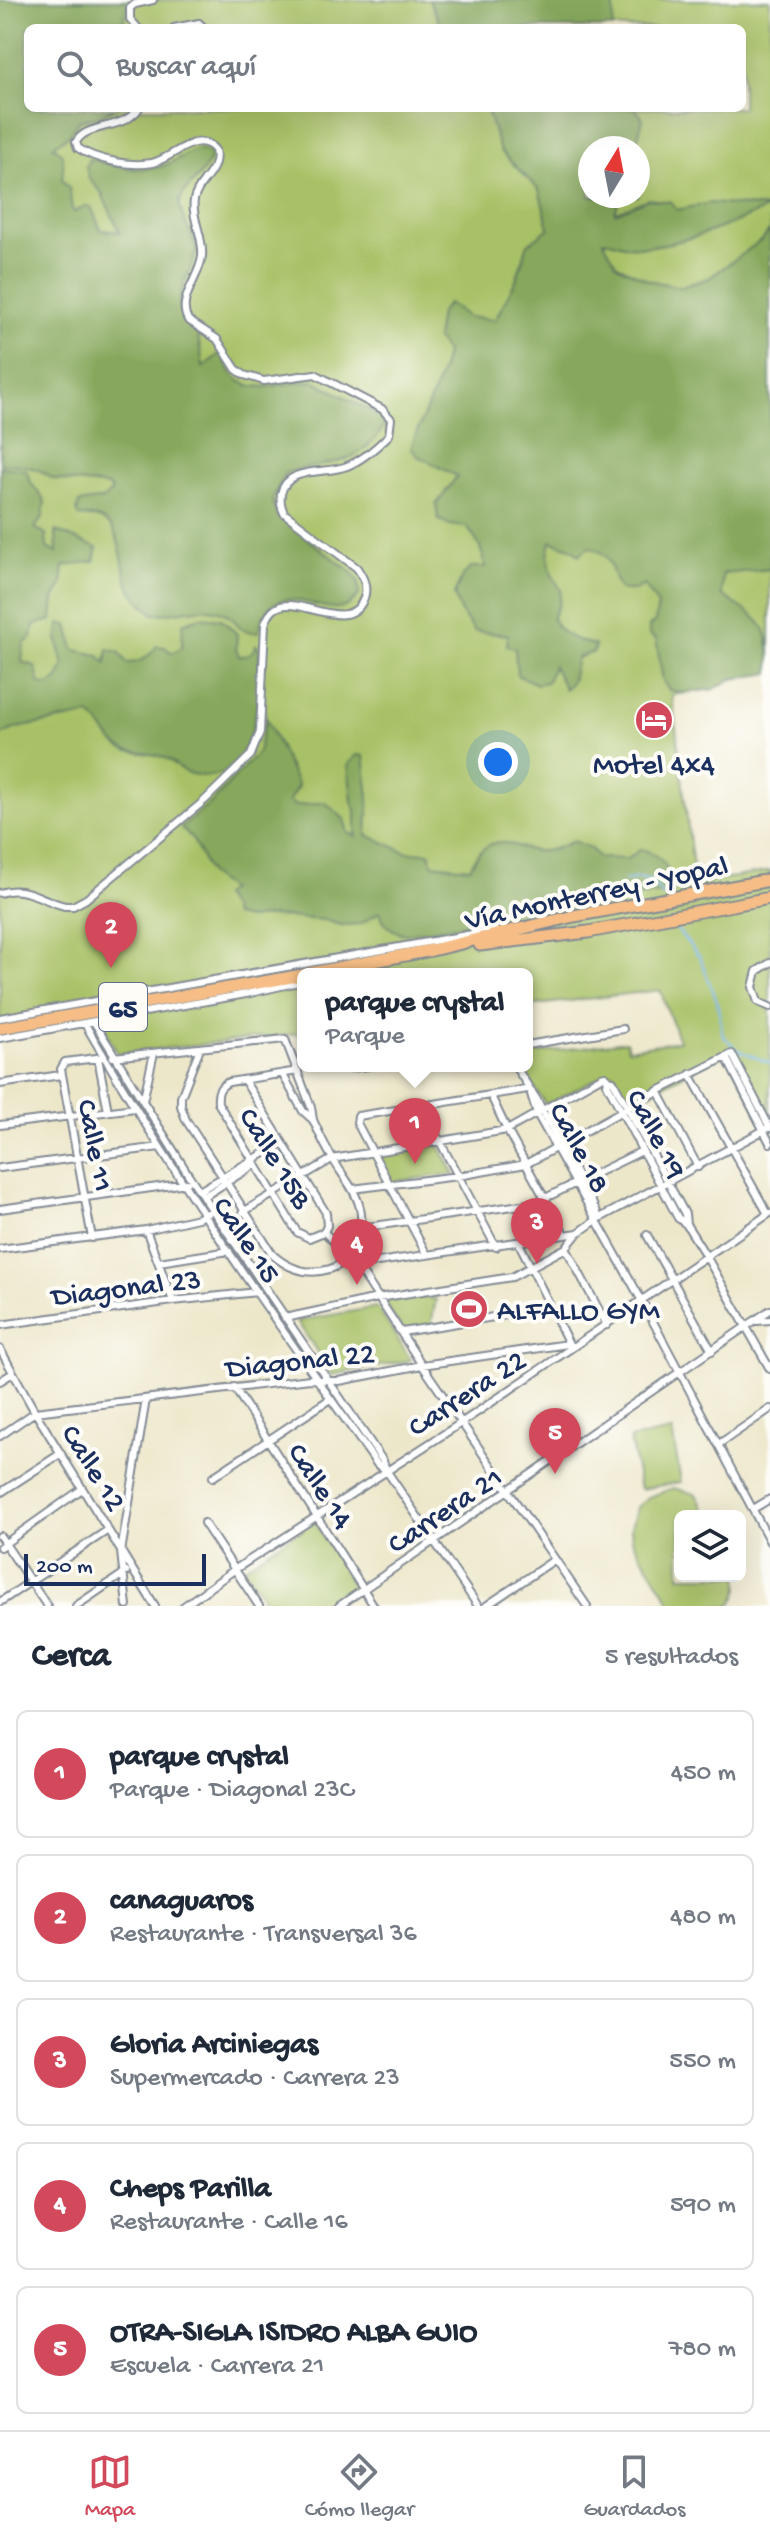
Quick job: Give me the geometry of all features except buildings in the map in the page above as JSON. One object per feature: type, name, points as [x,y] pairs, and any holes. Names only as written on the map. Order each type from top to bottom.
[{"type":"highway","name":"Vía Monterrey - Yopal","points":[[337,968],[432,950],[574,916],[770,880]]},
{"type":"highway","name":"Vía Monterrey - Yopal","points":[[432,950],[588,932],[770,898]]},
{"type":"highway","name":"Vía Monterrey - Yopal","points":[[0,1028],[297,975]]},
{"type":"street","points":[[134,24],[130,19],[130,8],[153,0]]},
{"type":"street","points":[[0,893],[22,890],[65,906],[73,906],[86,899],[204,801],[251,755],[260,732],[265,624],[269,614],[277,607],[289,604],[335,615],[344,614],[359,607],[364,597],[364,578],[357,568],[284,513],[280,500],[285,483],[293,476],[338,469],[361,458],[389,435],[391,419],[382,409],[315,374],[264,381],[244,375],[236,369],[217,339],[188,320],[184,304],[199,268],[202,250],[193,204],[200,187],[213,170],[215,150],[206,142],[198,142],[163,159],[138,164],[89,154],[78,148],[76,142],[82,134],[127,120],[135,112]]},
{"type":"street","name":"65","points":[[0,1018],[574,916]]},
{"type":"street","name":"65","points":[[350,968],[379,960]]},
{"type":"street","points":[[770,963],[760,968],[753,982],[756,998],[770,1007]]},
{"type":"street","name":"65","points":[[0,1038],[297,982]]},
{"type":"street","name":"Calle 15","points":[[94,1022],[201,1194],[478,1606]]},
{"type":"street","name":"Calle 15","points":[[85,1024],[101,1057],[229,1251],[330,1399],[377,1464],[386,1470]]},
{"type":"street","points":[[533,1044],[623,1029]]},
{"type":"street","points":[[113,1057],[281,1038],[288,1042],[297,1068]]},
{"type":"street","points":[[200,1048],[187,1079],[181,1106],[186,1120],[273,1255],[284,1265],[298,1271],[314,1272],[330,1269],[349,1257],[360,1228],[360,1207],[313,1120],[298,1072]]},
{"type":"street","points":[[143,1101],[154,1053]]},
{"type":"street","points":[[352,1189],[526,1164],[658,1091],[729,1056],[768,1129],[770,1143]]},
{"type":"street","points":[[101,1057],[108,1111]]},
{"type":"street","name":"Calle 11","points":[[92,1238],[61,1075],[65,1062],[101,1057]]},
{"type":"street","points":[[297,1071],[244,1080],[326,1213],[324,1232],[357,1265],[587,1606]]},
{"type":"street","name":"Calle 18","points":[[519,1072],[597,1212],[679,1374],[770,1542]]},
{"type":"street","points":[[690,1074],[769,1213]]},
{"type":"street","points":[[0,1084],[61,1075]]},
{"type":"street","points":[[283,1075],[303,1111],[313,1120]]},
{"type":"street","points":[[243,1212],[332,1159],[507,1130],[601,1077],[605,1076],[608,1080]]},
{"type":"street","name":"Calle 15B","points":[[244,1080],[222,1085],[218,1103],[272,1195],[302,1236],[315,1237],[324,1232]]},
{"type":"street","name":"Calle 19","points":[[665,1185],[642,1151],[607,1084],[608,1080],[613,1081],[628,1107],[665,1185],[678,1218],[686,1224],[706,1256],[770,1369]]},
{"type":"street","points":[[427,1255],[357,1123],[360,1114],[530,1091]]},
{"type":"street","points":[[658,1091],[698,1167]]},
{"type":"street","points":[[491,1096],[565,1235]]},
{"type":"street","points":[[421,1106],[496,1247]]},
{"type":"street","points":[[0,1125],[136,1108]]},
{"type":"street","points":[[141,1118],[151,1114]]},
{"type":"street","points":[[285,1318],[378,1298],[512,1277],[566,1248],[578,1233],[598,1219],[768,1129]]},
{"type":"street","points":[[201,1194],[282,1143]]},
{"type":"street","points":[[0,1168],[160,1147]]},
{"type":"street","points":[[360,1228],[535,1203],[642,1151]]},
{"type":"street","points":[[0,1209],[193,1181]]},
{"type":"street","points":[[0,1249],[146,1230],[205,1215],[212,1210]]},
{"type":"street","name":"Carrera 22","points":[[184,1606],[234,1570],[461,1423],[570,1346],[607,1325],[769,1213]]},
{"type":"street","points":[[146,1230],[173,1301]]},
{"type":"street","points":[[357,1265],[578,1233]]},
{"type":"street","points":[[647,1235],[712,1351]]},
{"type":"street","points":[[519,1243],[570,1346]]},
{"type":"street","points":[[566,1248],[607,1325]]},
{"type":"street","points":[[159,1262],[229,1251]]},
{"type":"street","name":"Diagonal 23","points":[[0,1325],[257,1292]]},
{"type":"street","points":[[402,1332],[549,1308]]},
{"type":"street","name":"Carrera 21","points":[[339,1606],[770,1310]]},
{"type":"street","points":[[753,1322],[770,1320]]},
{"type":"street","name":"Diagonal 22","points":[[35,1412],[234,1387],[316,1379],[339,1381],[422,1365],[570,1346]]},
{"type":"street","name":"Calle 12","points":[[0,1349],[60,1454],[155,1606]]},
{"type":"street","points":[[0,1381],[13,1373]]},
{"type":"street","name":"Calle 14","points":[[234,1387],[374,1606]]},
{"type":"street","points":[[127,1606],[121,1552],[146,1399]]},
{"type":"street","points":[[213,1477],[330,1399]]},
{"type":"street","points":[[719,1444],[770,1409]]},
{"type":"street","points":[[0,1436],[35,1412]]},
{"type":"street","points":[[0,1493],[60,1454]]},
{"type":"street","points":[[2,1545],[82,1489]]},
{"type":"street","points":[[753,1509],[770,1499]]},
{"type":"street","points":[[204,1523],[259,1606]]},
{"type":"street","points":[[0,1602],[108,1530]]},
{"type":"street","points":[[0,1536],[2,1545],[47,1606]]},
{"type":"street","points":[[486,1606],[554,1560]]},
{"type":"street","points":[[76,1606],[132,1569]]},
{"type":"green space","points":[[0,0],[770,0],[770,673],[732,679],[714,689],[672,695],[695,884],[770,871],[770,1136],[727,1054],[630,1103],[613,1073],[609,1072],[546,1105],[524,1072],[533,1072],[533,1046],[537,1046],[539,1053],[626,1041],[628,1049],[679,1041],[660,990],[533,1005],[533,968],[297,968],[297,1034],[118,1054],[95,1013],[0,1029]]},
{"type":"green space","points":[[0,0],[135,0],[125,12],[125,24],[24,24],[24,112],[108,112],[78,121],[69,135],[53,146],[62,156],[62,180],[69,188],[72,210],[75,212],[85,206],[91,207],[101,230],[120,232],[101,192],[89,179],[86,167],[89,159],[146,169],[165,165],[194,150],[211,154],[204,170],[180,201],[183,218],[197,249],[181,294],[182,313],[197,332],[203,367],[222,352],[229,369],[248,385],[260,387],[315,381],[380,416],[384,427],[362,450],[340,461],[285,473],[272,500],[277,516],[350,571],[358,580],[359,595],[350,604],[339,608],[300,601],[275,603],[266,613],[259,632],[246,631],[228,615],[213,610],[154,614],[129,585],[118,542],[110,526],[99,519],[79,516],[77,511],[79,503],[104,499],[112,491],[108,486],[53,479],[35,469],[0,464]]},
{"type":"green space","points":[[429,0],[614,0],[613,24],[440,24]]},
{"type":"green space","points":[[487,112],[638,112],[643,119],[638,136],[578,136],[578,208],[616,208],[615,213],[627,208],[650,208],[650,199],[671,202],[677,210],[710,203],[768,208],[718,229],[662,245],[628,246],[603,240],[617,265],[648,280],[680,287],[709,278],[763,239],[770,230],[770,569],[723,574],[722,595],[762,625],[768,643],[770,673],[732,679],[714,689],[683,693],[669,690],[663,681],[656,639],[649,635],[649,626],[655,622],[658,605],[644,585],[635,590],[620,590],[608,559],[589,547],[579,555],[573,549],[551,541],[548,555],[552,575],[561,590],[552,619],[570,637],[595,645],[594,652],[577,658],[572,681],[565,689],[553,666],[547,682],[537,684],[517,675],[515,648],[507,646],[508,635],[474,631],[460,611],[454,594],[464,574],[472,567],[485,567],[483,556],[467,527],[449,525],[438,519],[436,505],[457,476],[418,456],[411,448],[440,376],[446,352],[436,339],[440,313],[448,303],[468,317],[495,320],[516,280],[528,244],[549,228],[539,190],[500,151]]},
{"type":"green space","points":[[0,467],[26,470],[31,483],[45,501],[43,517],[35,528],[46,534],[47,548],[57,553],[56,531],[97,548],[95,561],[64,566],[62,585],[54,599],[52,620],[34,625],[32,637],[24,644],[22,662],[35,666],[40,684],[48,685],[57,680],[64,666],[57,638],[60,624],[68,625],[74,650],[98,655],[106,663],[108,649],[119,652],[127,663],[144,659],[157,646],[165,647],[172,653],[182,647],[183,623],[200,617],[221,619],[237,634],[239,656],[250,654],[256,645],[259,648],[260,667],[256,713],[250,736],[241,756],[228,770],[210,776],[186,772],[160,756],[123,749],[89,715],[16,728],[0,736]]},
{"type":"green space","points":[[266,718],[298,786],[289,801],[295,806],[325,802],[344,819],[348,833],[356,836],[356,810],[352,802],[348,764],[356,755],[364,756],[369,797],[367,835],[406,852],[430,853],[432,864],[470,868],[480,852],[494,843],[541,851],[573,841],[590,848],[599,858],[627,859],[641,849],[648,851],[665,864],[675,891],[406,934],[389,927],[379,912],[361,924],[340,925],[324,920],[233,916],[222,896],[229,889],[210,875],[192,838],[181,828],[213,801],[258,752]]},
{"type":"green space","points":[[438,1144],[455,1174],[389,1182],[375,1154]]},
{"type":"green space","points":[[409,1295],[436,1299],[431,1325],[403,1330],[382,1300]]},
{"type":"green space","points":[[377,1307],[411,1360],[332,1375],[297,1321]]},
{"type":"green space","points":[[672,1431],[681,1482],[640,1489],[630,1439]]},
{"type":"green space","points":[[673,1488],[696,1494],[705,1510],[674,1510],[674,1582],[739,1582],[738,1592],[730,1606],[673,1606],[632,1540],[631,1527],[637,1507],[649,1497]]},
{"type":"green space","points":[[314,1520],[354,1588],[326,1606],[269,1606],[243,1568]]},
{"type":"waterway","points":[[624,881],[638,878],[652,881],[662,896]]},
{"type":"waterway","points":[[670,921],[700,958],[717,1001],[723,1036],[740,1051],[770,1063]]},
{"type":"place","name":"Motel 4x4","points":[[654,720]]},
{"type":"place","name":"canaguaros","points":[[111,968]]},
{"type":"place","name":"parque crystal","points":[[415,1164]]},
{"type":"place","name":"Gloria Arciniegas","points":[[537,1264]]},
{"type":"place","name":"Cheps Parilla","points":[[357,1285]]},
{"type":"place","name":"ALFALLO GYM","points":[[469,1309]]},
{"type":"place","name":"OTRA-SIGLA ISIDRO ALBA GUIO","points":[[555,1474]]}]
